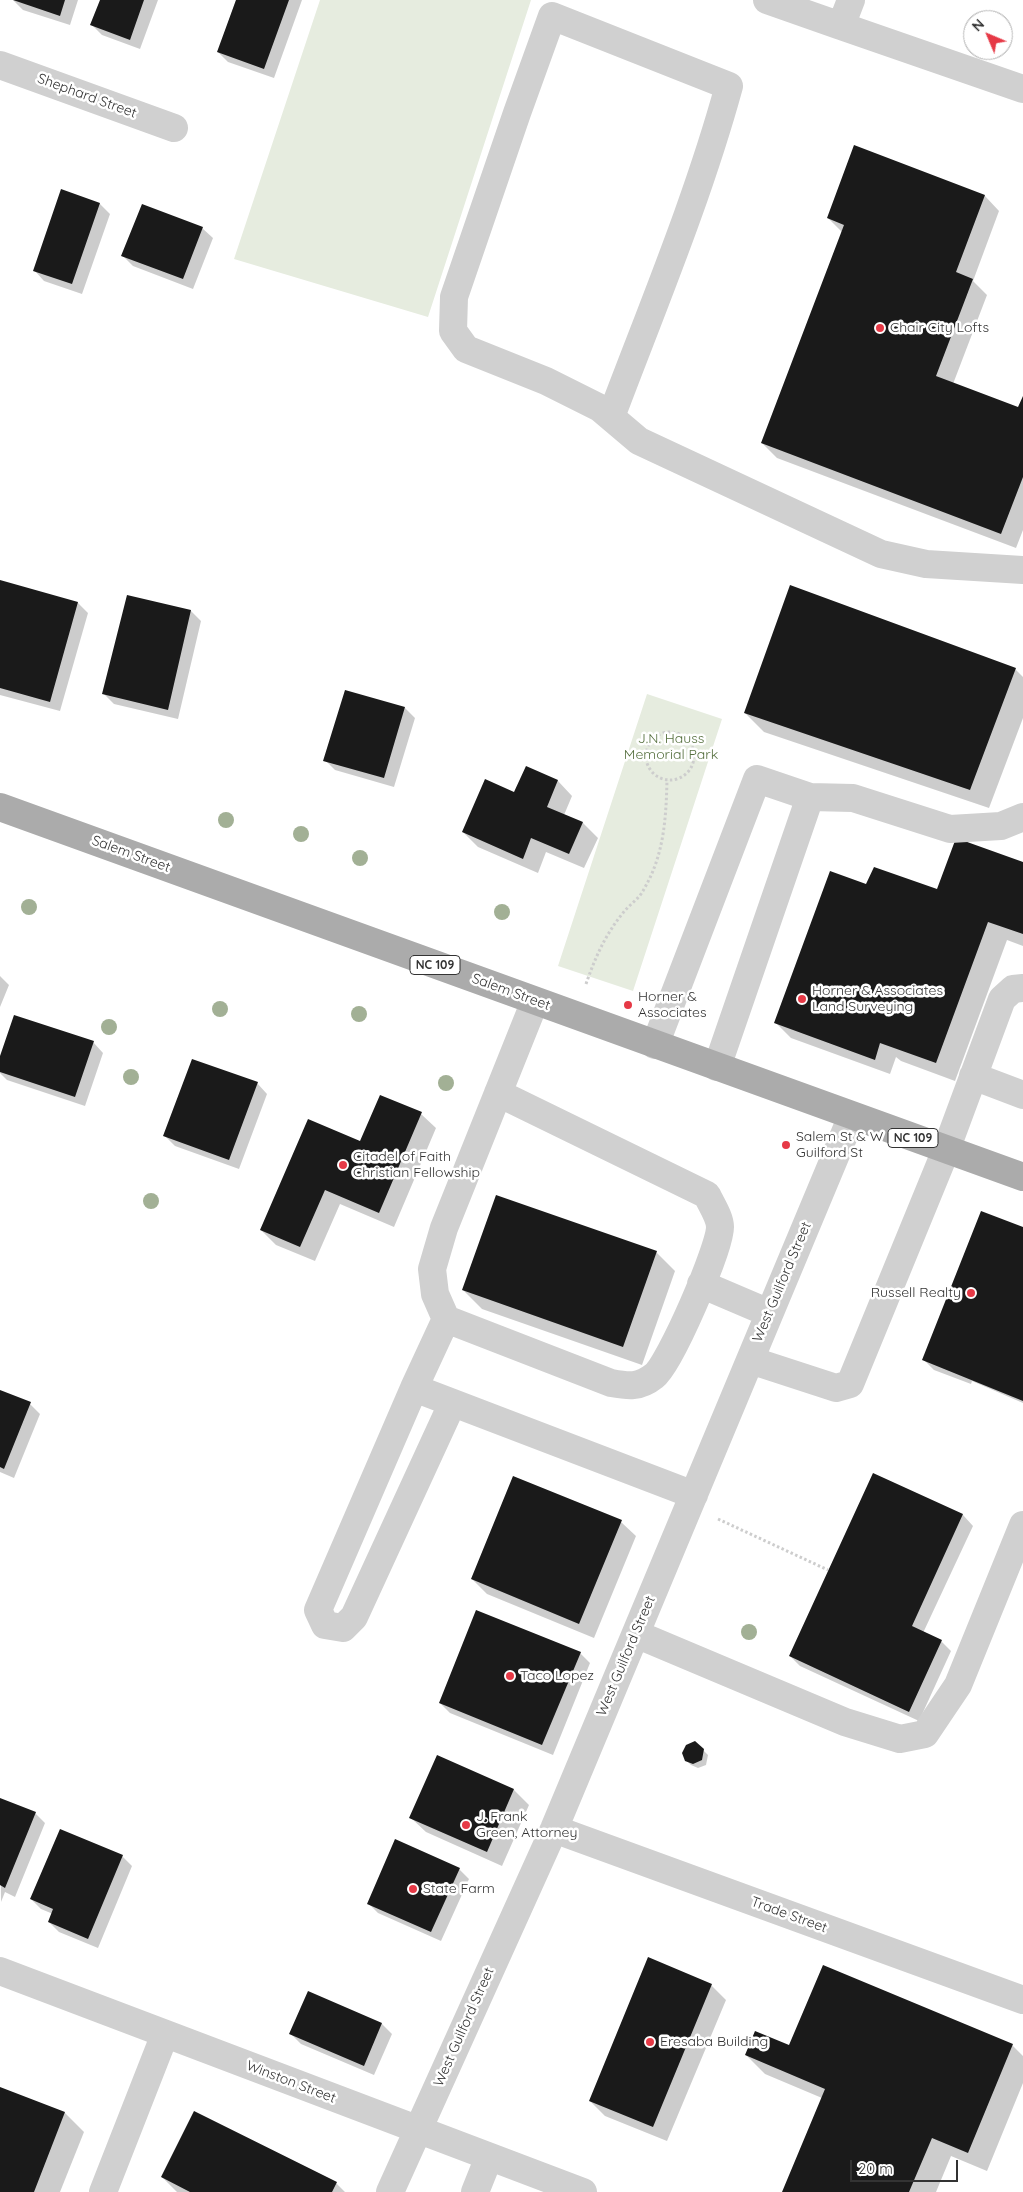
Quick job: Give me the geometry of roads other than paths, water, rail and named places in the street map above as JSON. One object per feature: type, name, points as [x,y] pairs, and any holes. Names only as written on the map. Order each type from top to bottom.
[{"type":"main road","name":"Salem Street","points":[[0,807],[1023,1177]]},
{"type":"street","points":[[767,0],[1023,89]]},
{"type":"street","points":[[841,26],[851,0]]},
{"type":"street","points":[[611,417],[691,206],[715,137],[729,86],[555,8],[454,298],[453,331],[466,348],[546,381],[600,408],[639,441],[881,554],[926,564],[1023,570]]},
{"type":"street","name":"Shephard Street","points":[[0,65],[174,128]]},
{"type":"street","points":[[655,1045],[758,780],[810,797],[853,798],[950,829],[1001,826],[1023,817]]},
{"type":"street","points":[[717,1067],[810,797]]},
{"type":"street","points":[[750,1360],[836,1388],[850,1384],[946,1150],[1002,999],[1013,989],[1023,988]]},
{"type":"street","points":[[498,1093],[707,1195],[720,1226],[714,1252],[671,1352],[655,1376],[632,1387],[611,1384],[446,1319],[435,1294],[432,1269],[444,1228],[498,1093],[535,1001]]},
{"type":"street","points":[[973,1076],[1023,1095]]},
{"type":"street","name":"West Guilford Street","points":[[390,2192],[554,1829],[852,1116]]},
{"type":"street","points":[[701,1284],[769,1313]]},
{"type":"street","points":[[446,1319],[414,1388],[318,1610],[325,1625],[343,1628],[354,1617],[452,1404]]},
{"type":"street","points":[[414,1388],[692,1500]]},
{"type":"street","points":[[636,1634],[845,1722],[900,1739],[925,1734],[958,1686],[1023,1525]]},
{"type":"street","name":"Trade Street","points":[[554,1829],[1023,2000]]},
{"type":"street","name":"Winston Street","points":[[0,1972],[417,2131],[583,2192]]},
{"type":"street","points":[[103,2192],[165,2034]]},
{"type":"street","points":[[475,2192],[489,2157]]},
{"type":"place","name":"Chair City Lofts","points":[[880,328]]},
{"type":"place","name":"Horner & Associates Land Surveying","points":[[802,999]]},
{"type":"place","name":"Horner & Associates","points":[[628,1005]]},
{"type":"place","name":"Salem St & W Guilford St","points":[[786,1145]]},
{"type":"place","name":"Citadel of Faith Christian Fellowship","points":[[343,1165]]},
{"type":"place","name":"Russell Realty","points":[[971,1293]]},
{"type":"place","name":"Taco Lopez","points":[[510,1676]]},
{"type":"place","name":"J. Frank Green, Attorney","points":[[466,1825]]},
{"type":"place","name":"State Farm","points":[[413,1889]]},
{"type":"place","name":"Eresaba Building","points":[[650,2042]]},
{"type":"park label","name":"J.N. Hauss Memorial Park","points":[[671,748]]}]
